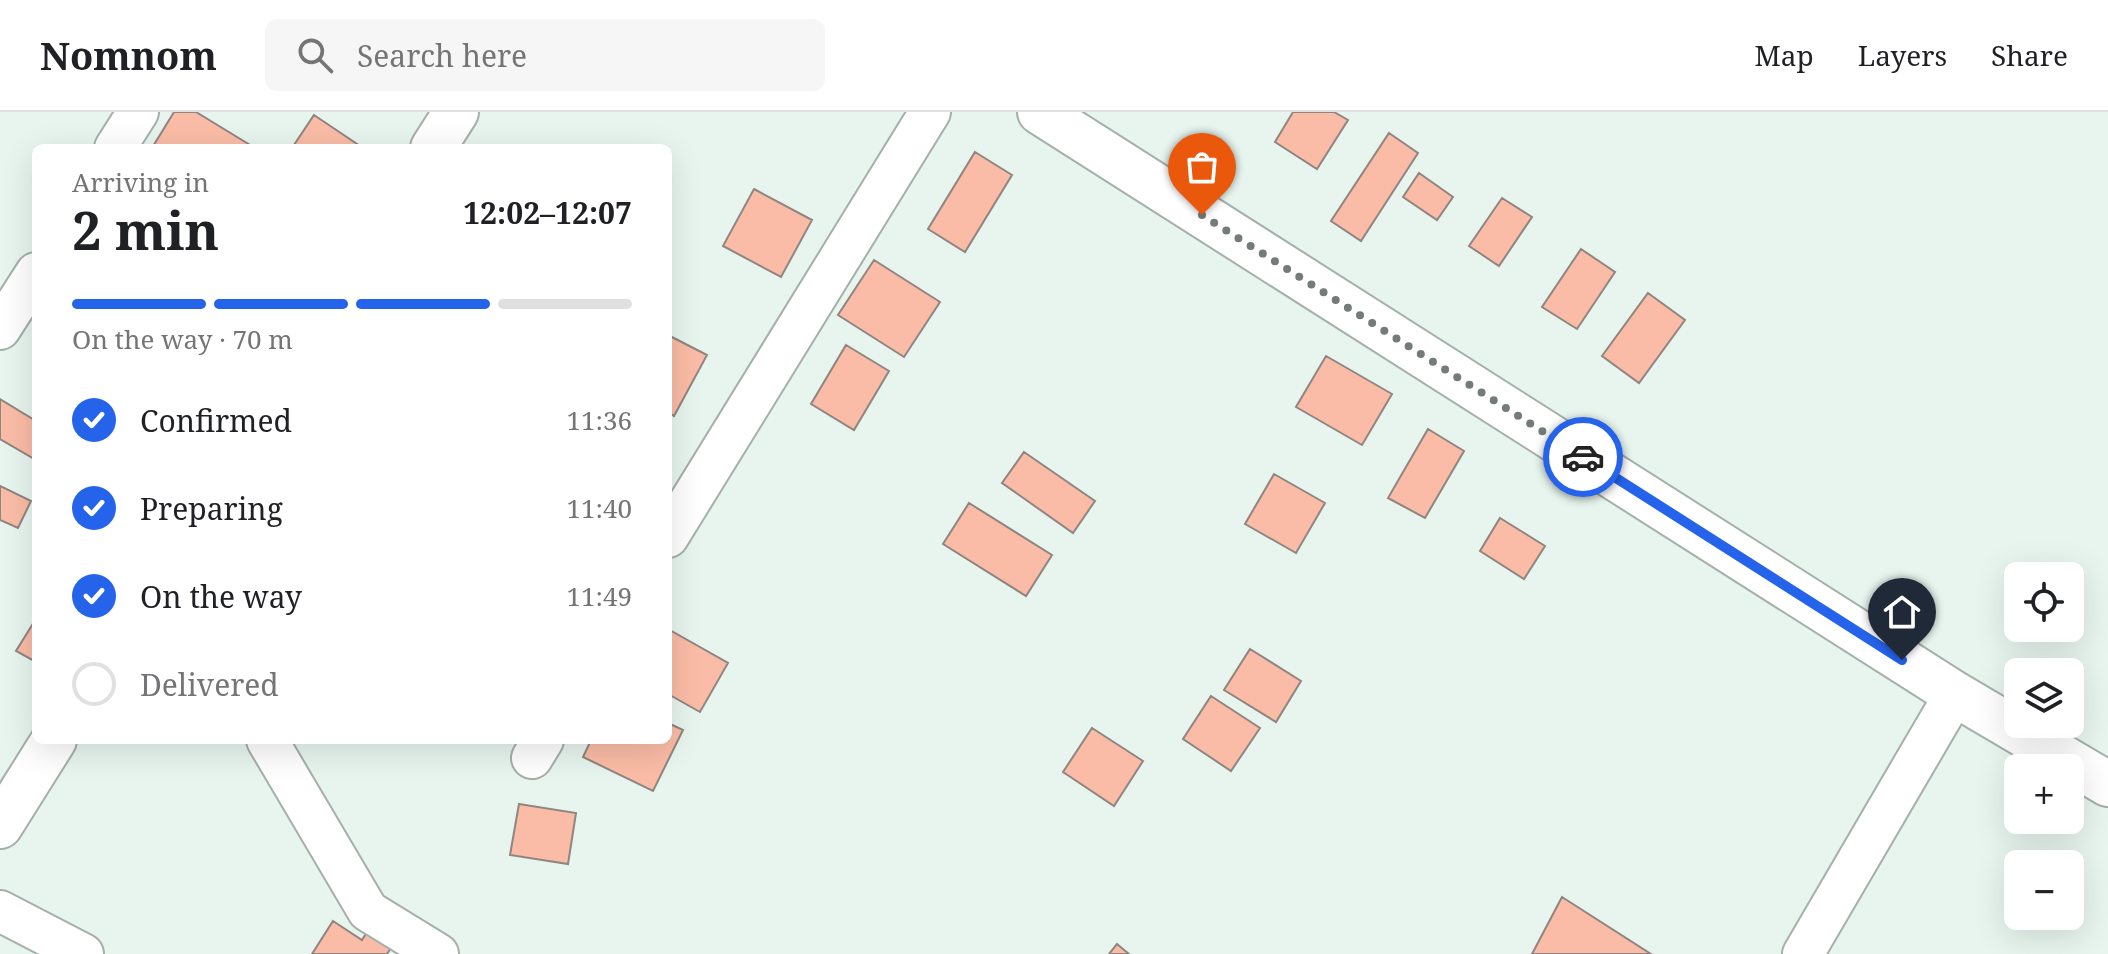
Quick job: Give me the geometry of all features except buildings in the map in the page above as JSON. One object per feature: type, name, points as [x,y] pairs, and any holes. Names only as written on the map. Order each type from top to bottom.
[{"type":"main road","points":[[436,144],[456,112]]},
{"type":"main road","points":[[1040,112],[1955,694],[2108,784]]},
{"type":"main road","points":[[0,826],[51,744]]},
{"type":"street","points":[[118,144],[138,112]]},
{"type":"street","points":[[672,531],[930,112]]},
{"type":"street","points":[[0,329],[32,279]]},
{"type":"street","points":[[1803,954],[1955,694]]},
{"type":"street","points":[[269,744],[368,911],[438,954]]},
{"type":"street","points":[[0,911],[83,954]]},
{"type":"way so far","points":[[1202,215],[1583,457]]},
{"type":"route","points":[[1583,457],[1902,660]]}]
